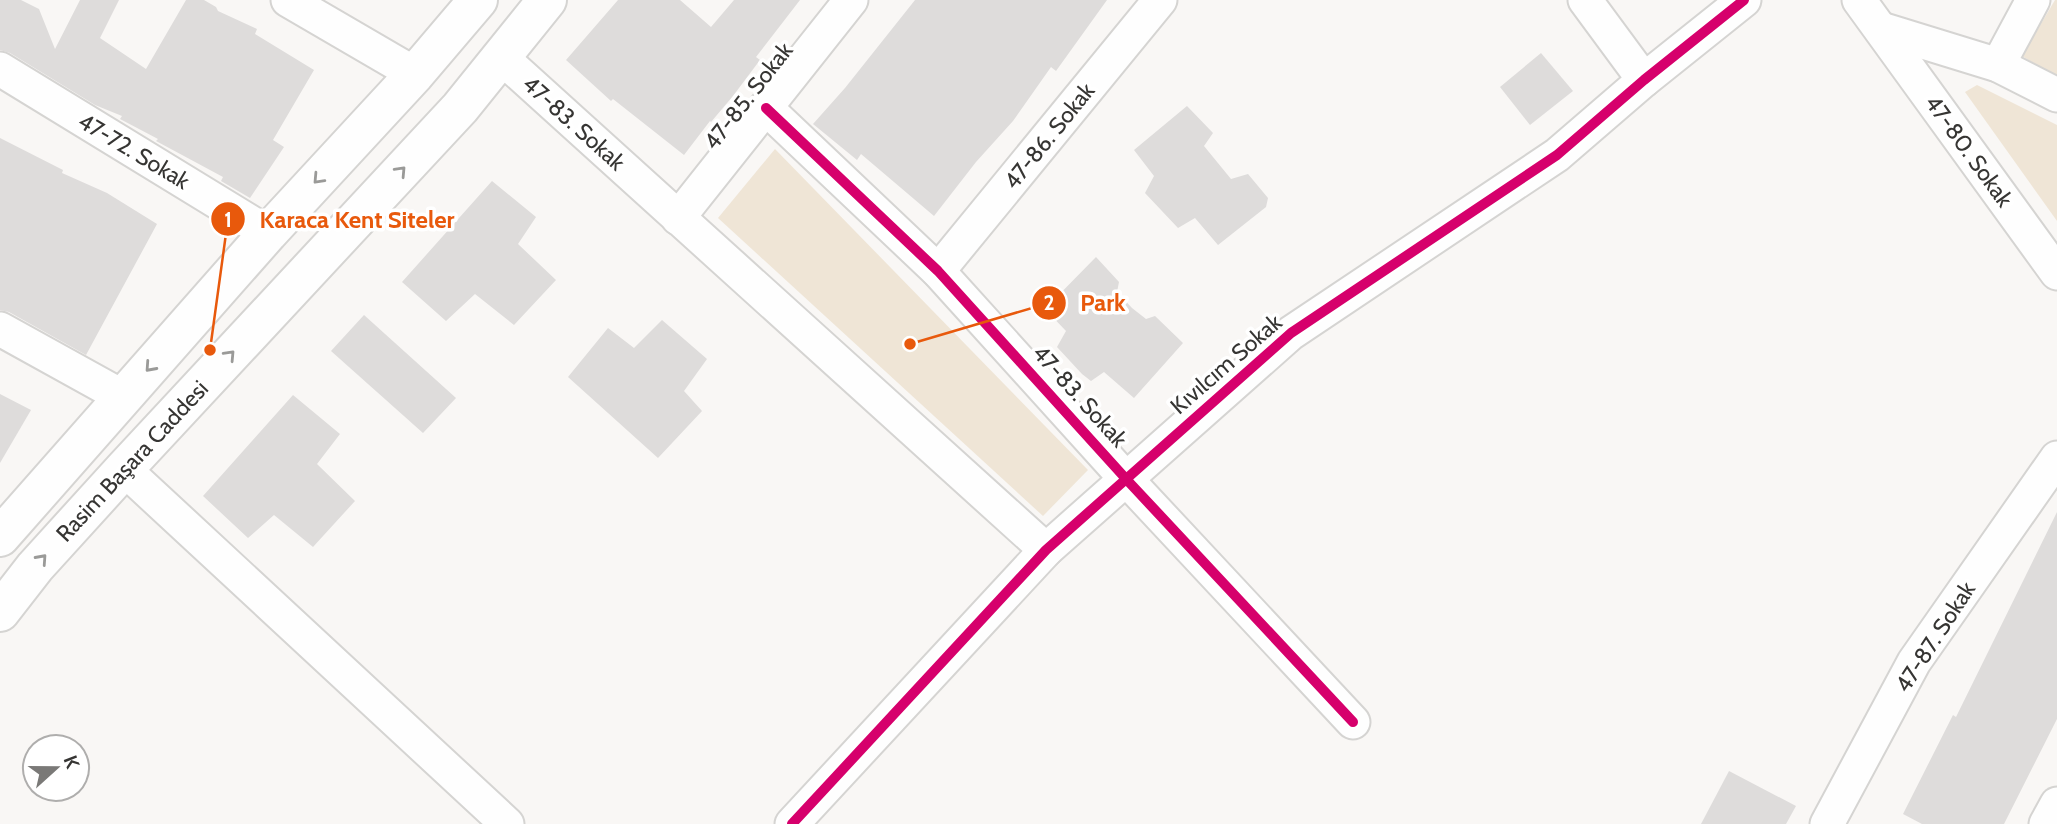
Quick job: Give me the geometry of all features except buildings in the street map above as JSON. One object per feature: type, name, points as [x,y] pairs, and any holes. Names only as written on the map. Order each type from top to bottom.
[{"type":"street","points":[[288,0],[415,74]]},
{"type":"street","name":"Rasim Başara Caddesi","points":[[0,537],[268,233],[415,74],[478,0]]},
{"type":"street","name":"Rasim Başara Caddesi","points":[[0,612],[35,566],[124,468],[451,118],[547,0]]},
{"type":"street","name":"47-85. Sokak","points":[[678,218],[851,0]]},
{"type":"street","name":"47-86. Sokak","points":[[938,271],[1160,0]]},
{"type":"street","points":[[1585,0],[1644,80]]},
{"type":"street","name":"Kıvılcım Sokak","points":[[792,824],[1046,550],[1291,333],[1557,155],[1644,80],[1744,0]]},
{"type":"street","name":"47-80. Sokak","points":[[1859,0],[2057,274]]},
{"type":"street","points":[[1998,65],[2033,0]]},
{"type":"street","points":[[1881,29],[1998,65],[2057,95]]},
{"type":"street","name":"47-83. Sokak","points":[[501,57],[1046,550]]},
{"type":"street","name":"47-72. Sokak","points":[[0,69],[268,233]]},
{"type":"street","name":"47-83. Sokak","points":[[766,108],[938,271],[1127,480],[1353,722]]},
{"type":"street","points":[[0,329],[123,397]]},
{"type":"street","name":"47-87. Sokak","points":[[1827,824],[1914,662],[2057,458]]},
{"type":"street","points":[[124,468],[507,824]]},
{"type":"street","points":[[2046,824],[2057,804]]},
{"type":"shaded area","points":[[2057,0],[2057,77],[2022,56]]},
{"type":"shaded area","points":[[1977,85],[2057,125],[2057,221],[1965,92]]},
{"type":"shaded area","points":[[775,149],[1088,470],[1043,516],[718,218]]},
{"type":"cycle path","points":[[792,824],[1046,550],[1291,333],[1557,155],[1644,80],[1744,0]]},
{"type":"cycle path","points":[[766,108],[938,271],[1127,480],[1353,722]]},
{"type":"place","name":"Park","points":[[910,344]]},
{"type":"place","name":"Karaca Kent Siteler","points":[[210,350]]}]
